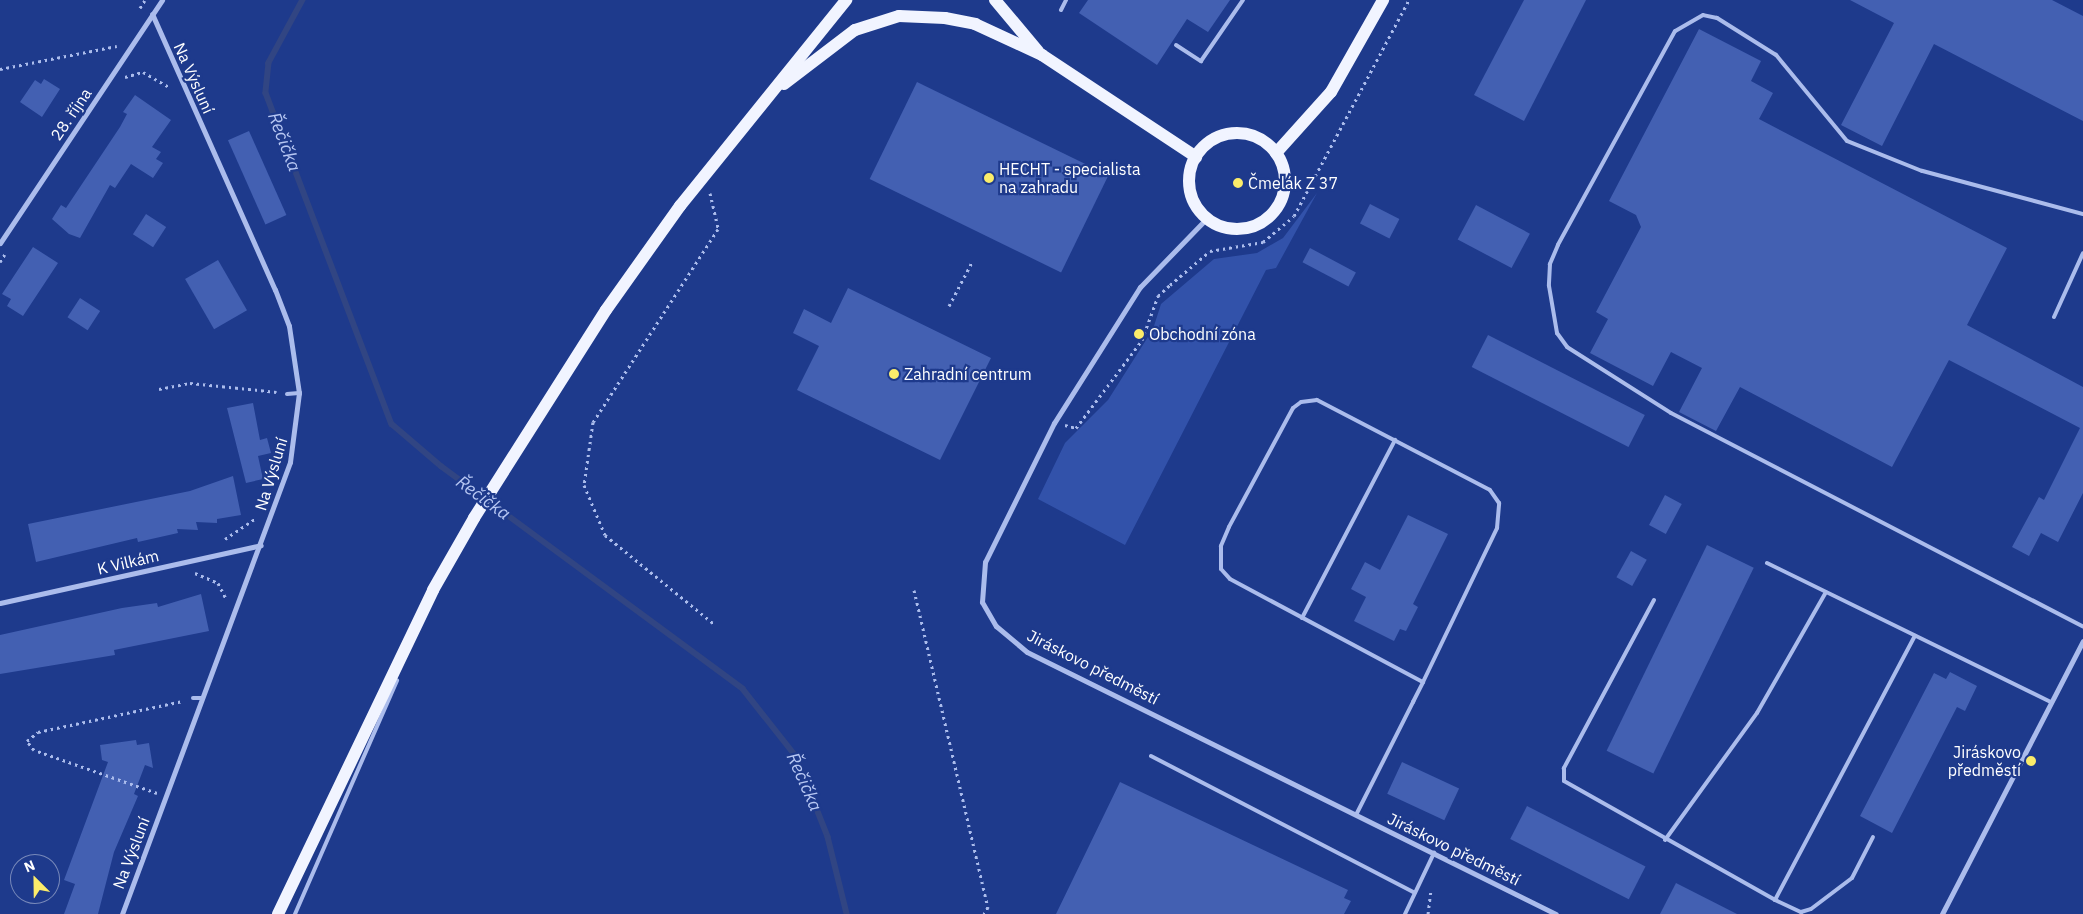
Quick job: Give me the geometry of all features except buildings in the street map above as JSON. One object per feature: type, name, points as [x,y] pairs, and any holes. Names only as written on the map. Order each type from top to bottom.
[{"type":"main road","points":[[278,914],[432,590],[474,518],[606,310],[705,171],[846,0]]},
{"type":"main road","points":[[995,0],[1042,54]]},
{"type":"main road","points":[[1276,153],[1331,92],[1382,0]]},
{"type":"main road","points":[[754,110],[833,43],[855,30],[899,16],[975,24],[1042,54],[1196,156]]},
{"type":"main road","points":[[1238,133],[1259,139],[1276,153],[1286,182],[1283,197],[1264,222],[1235,230],[1206,219],[1190,194],[1189,179],[1196,156],[1210,141],[1238,133]]},
{"type":"street","name":"28. října","points":[[0,243],[162,0]]},
{"type":"street","name":"Na Výsluní","points":[[122,914],[261,545],[290,462],[299,393],[289,326],[152,14]]},
{"type":"street","name":"Jiráskovo předměstí","points":[[1206,219],[1140,288],[1054,423],[985,562],[982,602],[996,626],[1027,652],[1556,914]]},
{"type":"street","name":"K Vilkám","points":[[0,603],[261,545]]},
{"type":"street","points":[[1942,914],[2083,641]]},
{"type":"lane","points":[[1061,10],[1066,0]]},
{"type":"lane","points":[[1176,45],[1201,61],[1243,0]]},
{"type":"lane","points":[[2083,214],[1922,170],[1847,142],[1776,55],[1717,18],[1703,15],[1675,31],[1558,245],[1550,264],[1549,286],[1557,333],[1567,347],[1671,414],[2083,627]]},
{"type":"lane","points":[[2054,316],[2083,253]]},
{"type":"lane","points":[[287,394],[299,393]]},
{"type":"lane","points":[[1356,815],[1423,682],[1497,528],[1499,503],[1490,490],[1317,400],[1301,402],[1292,408],[1229,527],[1220,546],[1221,569],[1230,579],[1423,682]]},
{"type":"lane","points":[[1302,618],[1394,440]]},
{"type":"lane","points":[[1767,563],[2051,702]]},
{"type":"lane","points":[[296,914],[432,590]]},
{"type":"lane","points":[[1665,840],[1757,713],[1826,592]]},
{"type":"lane","points":[[1654,600],[1563,775],[1569,787],[1800,912],[1811,909],[1852,878],[1873,837]]},
{"type":"lane","points":[[1775,900],[1915,636]]},
{"type":"lane","points":[[193,698],[203,698]]},
{"type":"lane","points":[[1150,756],[1415,893]]},
{"type":"lane","points":[[1405,914],[1434,853]]},
{"type":"path","points":[[1054,423],[1076,428],[1142,340],[1158,296],[1170,285],[1210,252],[1263,242],[1294,216],[1409,0]]},
{"type":"path","points":[[0,69],[116,47]]},
{"type":"path","points":[[122,81],[143,72],[163,81],[174,93]]},
{"type":"path","points":[[705,171],[718,229],[593,422],[584,485],[605,535],[714,624]]},
{"type":"path","points":[[0,262],[11,245]]},
{"type":"path","points":[[949,306],[972,262]]},
{"type":"path","points":[[159,389],[190,383],[287,394]]},
{"type":"path","points":[[220,541],[244,531],[258,515]]},
{"type":"path","points":[[184,574],[200,574],[218,583],[226,608]]},
{"type":"path","points":[[914,590],[988,907],[984,914]]},
{"type":"path","points":[[166,796],[34,750],[28,741],[38,732],[193,698]]},
{"type":"shaded area","points":[[1317,193],[1276,268],[1266,270],[1125,545],[1038,499],[1065,443],[1108,400],[1153,329],[1161,304],[1214,259],[1257,253],[1283,238]]},
{"type":"waterway","name":"Řečička","points":[[303,0],[269,63],[266,93],[392,424],[441,466],[743,689],[796,756],[828,837],[847,914]]},
{"type":"place","name":"HECHT - specialista na zahradu","points":[[989,178]]},
{"type":"place","name":"Čmelák Z 37","points":[[1238,183]]},
{"type":"place","name":"Obchodní zóna","points":[[1139,334]]},
{"type":"place","name":"Zahradní centrum","points":[[894,374]]},
{"type":"place","name":"Jiráskovo předměstí","points":[[2031,761]]}]
